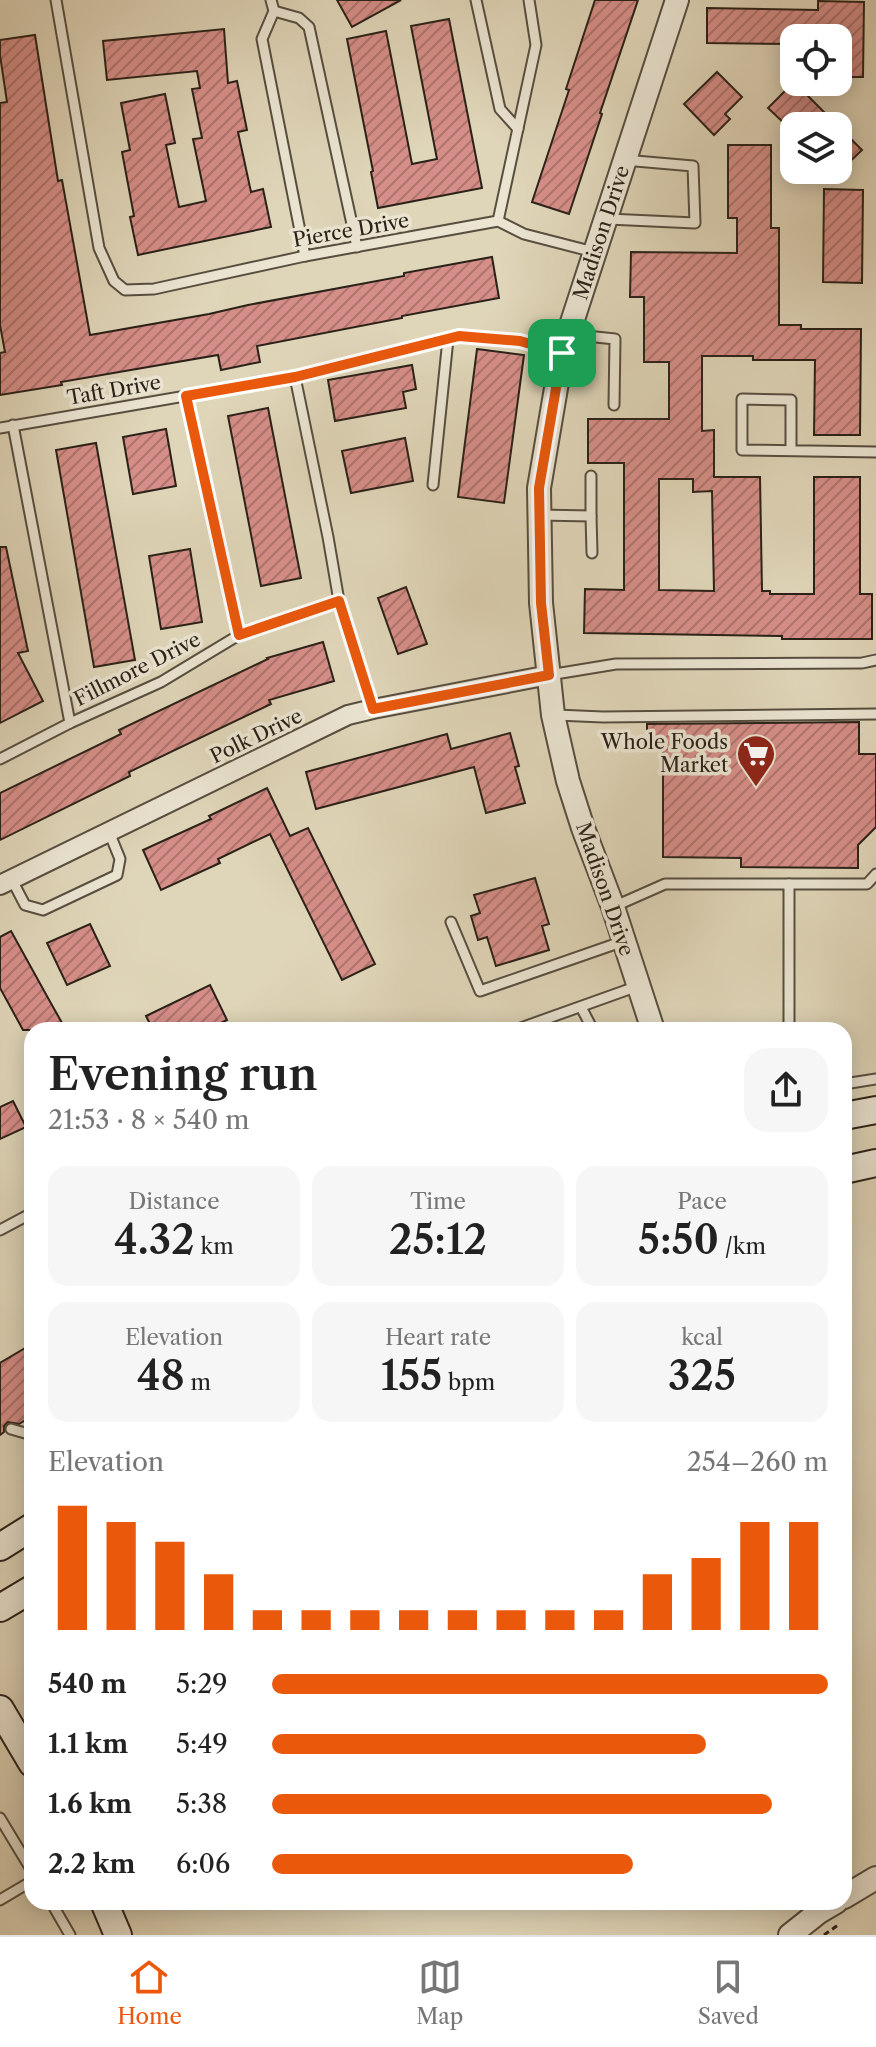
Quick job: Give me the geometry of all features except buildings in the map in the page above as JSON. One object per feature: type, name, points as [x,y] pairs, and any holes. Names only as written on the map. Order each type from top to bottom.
[{"type":"main road","points":[[852,1114],[876,1110]]},
{"type":"main road","points":[[852,1168],[876,1163]]},
{"type":"main road","points":[[0,1547],[24,1532]]},
{"type":"main road","points":[[0,1608],[24,1594]]},
{"type":"main road","points":[[0,1709],[24,1750]]},
{"type":"main road","points":[[107,1910],[118,1935]]},
{"type":"street","name":"Madison Drive","points":[[650,1022],[568,781],[553,715],[541,603],[539,488],[564,344],[677,0]]},
{"type":"street","name":"Polk Drive","points":[[6,883],[348,715],[549,675]]},
{"type":"street","points":[[852,1898],[876,1878]]},
{"type":"street","points":[[790,1935],[819,1912],[827,1910]]},
{"type":"lane","name":"Pierce Drive","points":[[56,0],[99,248],[114,281],[125,290],[154,289],[305,256],[498,221]]},
{"type":"lane","points":[[476,0],[500,109],[518,129]]},
{"type":"lane","points":[[529,0],[536,45],[498,221],[524,234],[594,252]]},
{"type":"lane","points":[[305,256],[262,39],[272,5],[299,18],[309,27],[357,247]]},
{"type":"lane","points":[[605,219],[695,223],[693,166],[624,160]]},
{"type":"lane","name":"Taft Drive","points":[[0,428],[295,377],[459,336],[564,344],[615,339],[614,405]]},
{"type":"lane","points":[[433,485],[448,339]]},
{"type":"lane","points":[[295,377],[339,601],[373,709]]},
{"type":"lane","points":[[186,396],[239,635]]},
{"type":"lane","points":[[791,450],[791,400],[742,399],[742,450],[876,452]]},
{"type":"lane","points":[[13,425],[70,723]]},
{"type":"lane","points":[[591,476],[592,553]]},
{"type":"lane","points":[[539,515],[591,516]]},
{"type":"lane","name":"Fillmore Drive","points":[[0,759],[161,682],[239,635],[339,601]]},
{"type":"lane","points":[[549,675],[616,664],[862,663],[876,660]]},
{"type":"lane","points":[[553,715],[876,714]]},
{"type":"lane","points":[[6,883],[25,905],[43,910],[117,875],[120,859],[109,832]]},
{"type":"lane","points":[[613,907],[665,884],[872,886],[876,874]]},
{"type":"lane","points":[[789,884],[789,1022]]},
{"type":"lane","points":[[451,922],[480,991],[624,941]]},
{"type":"lane","points":[[538,1022],[638,986]]},
{"type":"lane","points":[[581,1007],[589,1022]]},
{"type":"lane","points":[[852,1083],[876,1079]]},
{"type":"lane","points":[[0,1230],[24,1217]]},
{"type":"lane","points":[[11,1429],[24,1433]]},
{"type":"lane","points":[[0,1818],[24,1858]]},
{"type":"lane","points":[[0,1900],[24,1886]]},
{"type":"lane","points":[[56,1910],[70,1935]]},
{"type":"path","points":[[824,1935],[840,1910]]},
{"type":"place","name":"Whole Foods Market","points":[[756,788]]},
{"type":"route","points":[[459,336],[520,341],[562,353],[539,488],[541,603],[549,675],[373,709],[339,601],[239,635],[186,396],[295,377],[459,336]]}]
